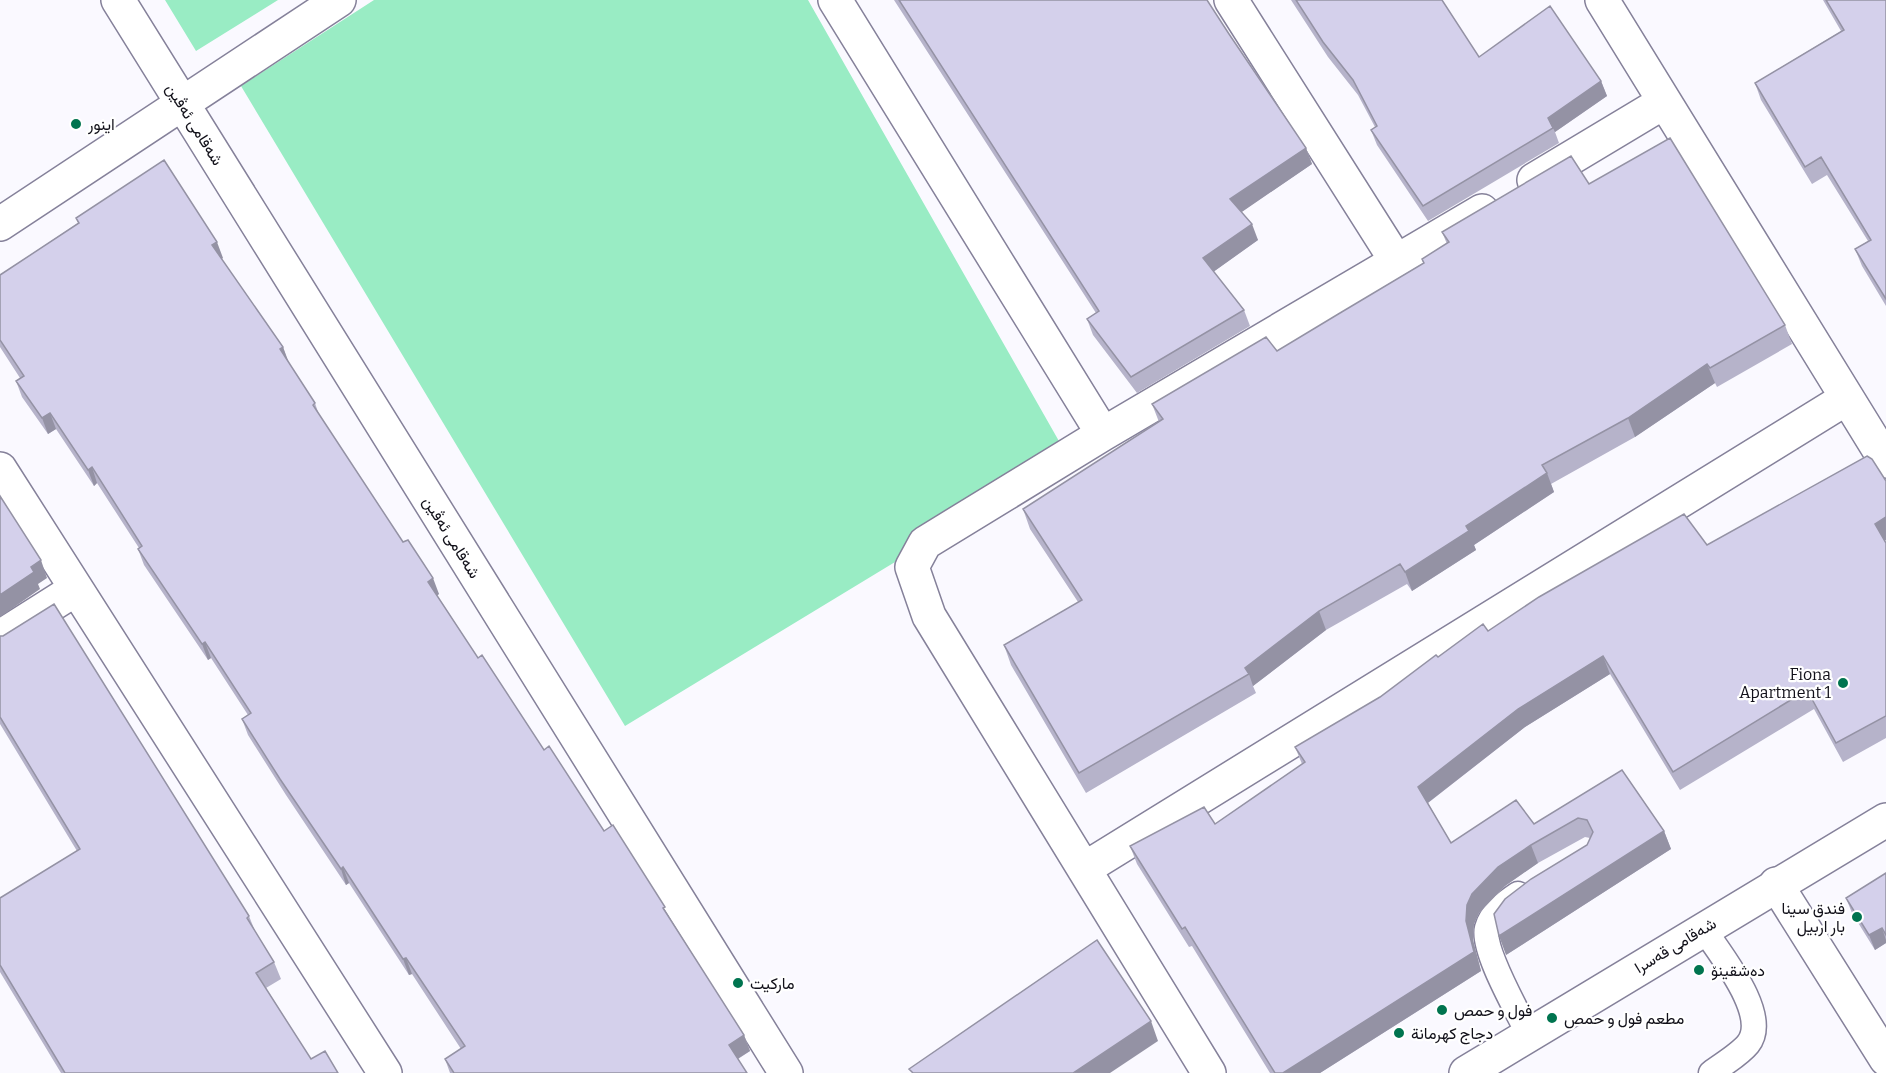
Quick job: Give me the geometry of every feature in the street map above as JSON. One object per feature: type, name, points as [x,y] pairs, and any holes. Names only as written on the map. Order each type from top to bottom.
[{"type":"street","name":"شەقامی ئەڤین","points":[[118,0],[774,1069]]},
{"type":"street","points":[[0,224],[339,0]]},
{"type":"street","points":[[835,0],[1103,434]]},
{"type":"street","points":[[1231,0],[1398,262]]},
{"type":"street","points":[[1602,0],[1886,461]]},
{"type":"street","points":[[1209,1073],[929,616],[912,567],[925,543],[1103,434],[1398,262],[1664,102]]},
{"type":"street","points":[[1084,869],[1847,398]]},
{"type":"street","points":[[0,469],[385,1073]]},
{"type":"street","points":[[0,637],[76,589]]},
{"type":"street","name":"شەقامی قەسرا","points":[[1466,1073],[1776,884],[1886,820]]},
{"type":"street","points":[[1776,884],[1886,1059]]},
{"type":"lane","points":[[1529,1035],[1490,953],[1487,929],[1503,903],[1540,880]]},
{"type":"lane","points":[[1703,928],[1750,1001],[1754,1018],[1749,1043],[1711,1073]]},
{"type":"green space","points":[[165,0],[278,0],[196,51]]},
{"type":"green space","points":[[374,0],[808,0],[1068,457],[625,726],[241,86]]},
{"type":"building","points":[[899,0],[1207,0],[1306,148],[1230,199],[1252,224],[1203,258],[1244,310],[1131,377],[1087,319],[1099,311]]},
{"type":"building","points":[[1296,0],[1442,0],[1479,57],[1550,6],[1601,81],[1548,118],[1553,128],[1423,206],[1371,130],[1377,126],[1353,80],[1323,42]]},
{"type":"building","points":[[1826,0],[1886,0],[1886,299],[1855,249],[1871,240],[1821,157],[1805,167],[1755,83],[1844,30]]},
{"type":"building","points":[[1670,138],[1785,325],[1710,368],[1707,364],[1628,418],[1542,465],[1547,473],[1466,526],[1469,531],[1405,572],[1400,564],[1319,611],[1245,668],[1249,674],[1079,773],[1004,645],[1082,600],[1023,509],[1163,419],[1152,404],[1266,337],[1277,351],[1424,263],[1422,259],[1449,242],[1442,232],[1571,156],[1589,184]]},
{"type":"building","points":[[164,160],[217,242],[212,245],[283,347],[280,349],[315,403],[313,405],[403,542],[408,540],[433,578],[428,582],[478,658],[482,655],[544,750],[549,746],[604,831],[613,825],[744,1035],[729,1045],[747,1073],[454,1073],[445,1059],[465,1046],[280,779],[242,719],[251,713],[205,642],[202,644],[138,549],[142,546],[92,467],[88,470],[50,413],[42,418],[16,381],[24,376],[0,340],[0,275],[79,223],[76,218]]},
{"type":"building","points":[[1867,456],[1872,459],[1886,481],[1886,517],[1875,524],[1886,543],[1886,716],[1836,743],[1807,690],[1673,772],[1603,656],[1518,709],[1418,787],[1451,843],[1516,800],[1534,824],[1622,770],[1664,831],[1499,936],[1494,914],[1505,899],[1531,879],[1587,845],[1593,832],[1587,820],[1578,818],[1531,845],[1498,867],[1472,894],[1467,905],[1466,921],[1474,952],[1283,1073],[1275,1073],[1185,927],[1182,929],[1130,846],[1204,807],[1215,824],[1305,762],[1295,747],[1380,697],[1436,655],[1438,657],[1483,624],[1488,631],[1539,597],[1684,514],[1707,545]]},
{"type":"building","points":[[0,496],[41,560],[31,567],[34,572],[0,595]]},
{"type":"building","points":[[54,604],[249,916],[247,918],[274,962],[256,973],[311,1059],[325,1051],[338,1073],[65,1073],[0,965],[0,898],[80,849],[0,717],[0,636]]},
{"type":"building","points":[[1886,873],[1886,935],[1882,928],[1869,935],[1846,898]]},
{"type":"building","points":[[1097,940],[1151,1021],[1073,1073],[913,1073],[909,1069]]},
{"type":"place","name":"اينور","points":[[76,124]]},
{"type":"place","name":"Fiona Apartment 1","points":[[1843,683]]},
{"type":"place","name":"فندق سينا بار اربيل","points":[[1857,917]]},
{"type":"place","name":"دەشقینۆ","points":[[1699,970]]},
{"type":"place","name":"ماركيت","points":[[738,983]]},
{"type":"place","name":"فول و حمص","points":[[1442,1010]]},
{"type":"place","name":"مطعم فول و حمص","points":[[1552,1018]]},
{"type":"place","name":"دجاج كهرمانة","points":[[1399,1033]]}]
